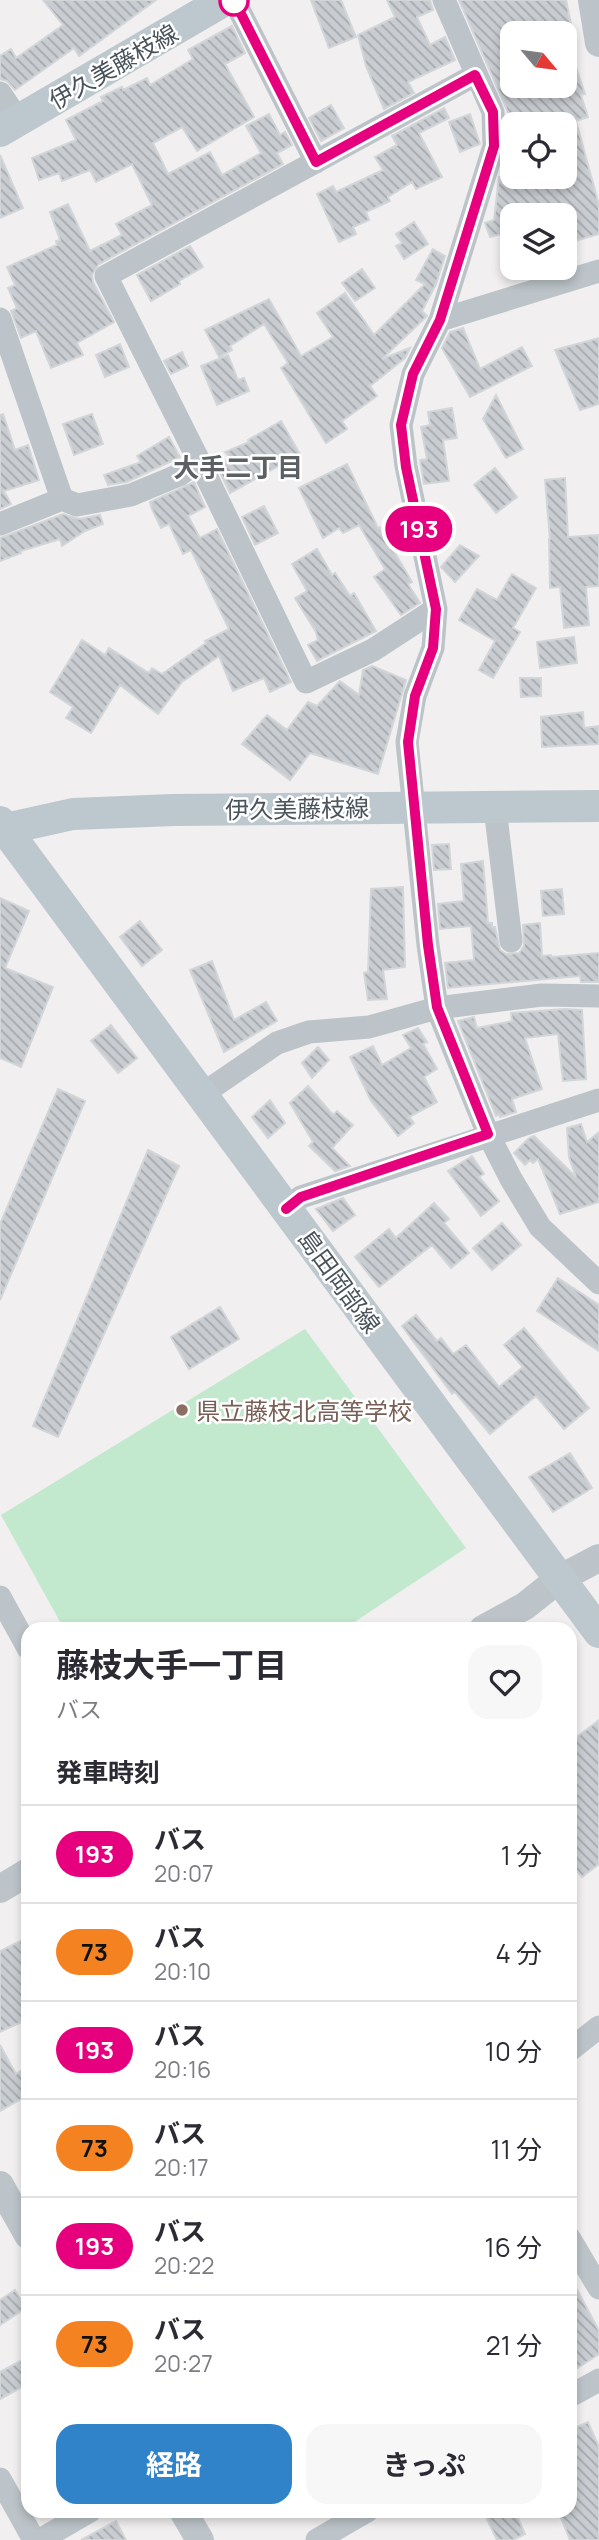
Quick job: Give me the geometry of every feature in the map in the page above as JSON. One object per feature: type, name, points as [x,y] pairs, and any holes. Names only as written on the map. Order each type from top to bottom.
[{"type":"main road","name":"伊久美藤枝線","points":[[9,126],[225,0]]},
{"type":"main road","name":"伊久美藤枝線","points":[[2,828],[73,814],[173,810],[599,806]]},
{"type":"main road","name":"島田岡部線","points":[[2,828],[599,1632]]},
{"type":"street","points":[[234,0],[316,162]]},
{"type":"street","points":[[444,0],[493,112],[494,146],[440,320],[413,374],[401,425],[406,467],[436,609],[433,648],[415,696],[408,742],[428,945],[437,1007],[488,1134],[540,1227],[599,1283]]},
{"type":"street","points":[[592,0],[599,43]]},
{"type":"street","points":[[436,609],[373,650],[306,682],[106,276],[475,75]]},
{"type":"street","points":[[0,93],[9,126]]},
{"type":"street","points":[[440,320],[599,271]]},
{"type":"street","points":[[0,319],[62,499]]},
{"type":"street","points":[[0,524],[62,499],[77,505],[131,495],[179,475],[199,461]]},
{"type":"street","points":[[495,808],[511,941]]},
{"type":"street","points":[[201,1096],[276,1043],[309,1032],[369,1027],[437,1007],[542,995],[599,996]]},
{"type":"street","points":[[286,1209],[301,1197],[599,1100]]},
{"type":"street","points":[[496,1622],[525,1606],[559,1579],[599,1558]]},
{"type":"street","points":[[0,1597],[21,1635]]},
{"type":"street","points":[[0,1889],[21,1876]]},
{"type":"street","points":[[577,2044],[599,2027]]},
{"type":"street","points":[[0,2185],[21,2222]]},
{"type":"street","points":[[577,2251],[599,2288]]},
{"type":"street","points":[[577,2392],[599,2380]]},
{"type":"street","points":[[0,2479],[21,2517]]},
{"type":"street","points":[[22,2518],[34,2540]]},
{"type":"street","points":[[40,2540],[78,2518]]},
{"type":"street","points":[[187,2518],[200,2540]]},
{"type":"street","points":[[317,2540],[350,2518]]},
{"type":"green space","points":[[305,1329],[466,1548],[355,1622],[60,1622],[1,1515]]},
{"type":"building","points":[[43,0],[156,0],[79,56],[74,48],[15,90],[7,81],[0,79],[0,56],[11,49],[16,58],[63,25]]},
{"type":"building","points":[[311,0],[341,0],[356,37],[329,48]]},
{"type":"building","points":[[387,0],[430,0],[433,10],[417,17],[430,45],[445,37],[455,60],[408,82],[414,93],[384,109],[366,66],[358,35],[395,17]]},
{"type":"building","points":[[459,0],[566,0],[570,21],[500,21],[500,94]]},
{"type":"building","points":[[232,26],[245,53],[225,64],[254,117],[197,151],[182,127],[153,143],[168,174],[210,152],[222,175],[261,153],[246,126],[269,114],[280,135],[285,132],[292,145],[277,153],[283,164],[99,264],[92,275],[93,282],[114,322],[77,343],[83,355],[51,368],[36,331],[21,338],[11,311],[17,308],[8,288],[15,285],[7,267],[57,245],[56,241],[60,240],[50,212],[68,204],[90,251],[122,235],[116,224],[152,205],[132,164],[96,182],[90,170],[62,181],[59,173],[39,180],[32,158],[76,140],[66,120],[103,101],[101,97],[122,87],[123,90],[147,78],[150,85],[193,59],[188,50]]},
{"type":"building","points":[[578,73],[585,94],[581,95],[588,117],[577,121],[577,112],[508,112],[502,98],[578,98]]},
{"type":"building","points":[[331,105],[344,128],[321,141],[309,118]]},
{"type":"building","points":[[444,108],[449,118],[419,133],[442,177],[416,189],[412,182],[388,197],[390,201],[366,212],[369,220],[353,227],[356,234],[339,242],[317,194],[333,186],[336,192],[383,170],[375,157],[397,145],[392,136]]},
{"type":"building","points":[[470,114],[480,144],[460,152],[449,122]]},
{"type":"building","points":[[577,125],[599,205],[599,234],[577,240],[577,203],[500,203],[500,234],[490,237],[485,223],[494,220],[499,177],[500,189],[577,189]]},
{"type":"building","points":[[0,155],[23,208],[0,218]]},
{"type":"building","points":[[414,222],[428,244],[404,259],[396,246],[402,243],[396,234]]},
{"type":"building","points":[[190,246],[203,267],[151,301],[137,275]]},
{"type":"building","points":[[433,249],[445,256],[436,284],[422,311],[427,316],[382,359],[410,348],[405,358],[370,386],[377,396],[342,421],[347,429],[326,443],[281,368],[288,363],[264,324],[230,346],[232,350],[219,357],[205,330],[269,299],[301,356],[333,337],[317,313],[345,293],[374,335],[425,284],[416,280]]},
{"type":"building","points":[[362,269],[375,288],[355,301],[342,283]]},
{"type":"building","points":[[463,328],[480,369],[522,347],[532,366],[470,397],[442,348],[450,332]]},
{"type":"building","points":[[599,338],[599,404],[580,410],[555,350]]},
{"type":"building","points":[[120,344],[129,367],[105,377],[96,355]]},
{"type":"building","points":[[182,352],[188,366],[171,374],[164,361]]},
{"type":"building","points":[[228,355],[238,380],[244,378],[249,391],[217,405],[201,366]]},
{"type":"building","points":[[496,395],[523,449],[506,458],[483,419]]},
{"type":"building","points":[[452,408],[457,438],[443,440],[449,481],[424,484],[420,460],[427,459],[421,427],[430,425],[428,412]]},
{"type":"building","points":[[3,414],[15,450],[28,445],[39,480],[4,491],[11,504],[0,509],[0,415]]},
{"type":"building","points":[[92,414],[103,444],[74,455],[63,424]]},
{"type":"building","points":[[281,421],[300,454],[230,493],[217,466],[231,458],[225,452],[249,442],[248,440]]},
{"type":"building","points":[[169,437],[180,457],[127,482],[108,485],[104,475],[141,462],[137,456]]},
{"type":"building","points":[[347,464],[378,528],[380,527],[412,582],[408,584],[420,603],[401,615],[374,577],[385,569],[359,525],[343,533],[339,528],[323,538],[299,488]]},
{"type":"building","points":[[495,468],[517,497],[496,513],[474,485]]},
{"type":"building","points":[[565,478],[568,537],[599,535],[599,586],[586,587],[589,625],[564,628],[560,587],[550,588],[549,538],[550,540],[545,480]]},
{"type":"building","points":[[194,482],[205,507],[188,516],[200,538],[217,529],[291,682],[270,692],[264,678],[233,691],[219,656],[182,682],[158,714],[120,685],[91,733],[66,718],[73,707],[50,692],[82,640],[105,655],[109,648],[149,673],[152,668],[162,674],[206,643],[205,641],[229,629],[191,550],[183,554],[169,524],[161,528],[151,507],[150,502]]},
{"type":"building","points":[[264,506],[278,533],[255,545],[242,517]]},
{"type":"building","points":[[63,514],[79,519],[100,515],[103,524],[85,531],[62,546],[60,539],[21,551],[0,561],[0,538]]},
{"type":"building","points":[[460,545],[479,556],[455,582],[441,567]]},
{"type":"building","points":[[317,549],[332,575],[335,573],[350,596],[354,593],[376,631],[317,661],[308,645],[318,640],[316,632],[295,598],[307,591],[292,564]]},
{"type":"building","points":[[512,574],[536,588],[513,628],[520,632],[493,678],[479,670],[495,641],[459,620],[477,589],[497,600]]},
{"type":"building","points":[[574,637],[577,663],[540,668],[537,642]]},
{"type":"building","points":[[372,666],[406,680],[378,774],[310,753],[290,780],[242,744],[267,715],[287,730],[308,702],[317,706],[340,681],[359,695],[363,670]]},
{"type":"building","points":[[520,678],[541,678],[541,696],[521,697]]},
{"type":"building","points":[[583,712],[584,728],[599,726],[599,744],[542,747],[541,717]]},
{"type":"building","points":[[449,844],[451,869],[434,870],[432,845]]},
{"type":"building","points":[[483,861],[488,923],[495,927],[500,950],[506,954],[519,953],[524,946],[523,925],[540,923],[542,956],[599,953],[599,982],[581,982],[580,976],[448,988],[445,963],[474,960],[471,926],[440,929],[438,904],[464,901],[461,864]]},
{"type":"building","points":[[403,887],[405,967],[383,970],[387,999],[368,1000],[364,973],[368,972],[371,889]]},
{"type":"building","points":[[562,889],[564,914],[543,916],[541,891]]},
{"type":"building","points":[[0,898],[29,911],[5,968],[53,987],[21,1067],[0,1058]]},
{"type":"building","points":[[140,921],[162,950],[142,966],[120,937]]},
{"type":"building","points":[[212,961],[234,1020],[266,1002],[277,1021],[224,1052],[190,970]]},
{"type":"building","points":[[582,1010],[586,1079],[563,1081],[558,1034],[525,1038],[542,1089],[512,1099],[516,1112],[496,1116],[458,1021],[474,1017],[477,1028],[512,1021],[511,1013]]},
{"type":"building","points":[[111,1025],[137,1058],[118,1073],[91,1041]]},
{"type":"building","points":[[418,1028],[427,1042],[423,1044],[437,1069],[424,1077],[437,1102],[409,1117],[414,1123],[398,1136],[371,1101],[350,1057],[373,1046],[382,1065],[411,1048],[403,1035]]},
{"type":"building","points":[[318,1047],[329,1060],[312,1078],[302,1063]]},
{"type":"building","points":[[308,1086],[333,1115],[337,1111],[353,1125],[332,1148],[350,1166],[335,1171],[309,1146],[313,1142],[290,1103]]},
{"type":"building","points":[[58,1089],[85,1101],[0,1300],[0,1224]]},
{"type":"building","points":[[270,1100],[285,1123],[268,1138],[252,1117]]},
{"type":"building","points":[[581,1124],[587,1142],[599,1132],[599,1202],[560,1214],[538,1159],[533,1163],[530,1160],[525,1165],[514,1153],[534,1136],[576,1177],[569,1157],[567,1128]]},
{"type":"building","points":[[148,1150],[179,1166],[58,1437],[33,1426]]},
{"type":"building","points":[[472,1156],[484,1174],[479,1177],[499,1201],[481,1216],[448,1171]]},
{"type":"building","points":[[343,1198],[355,1215],[333,1231],[316,1209]]},
{"type":"building","points":[[434,1203],[449,1219],[444,1223],[469,1253],[451,1268],[432,1245],[379,1287],[355,1257],[389,1229],[396,1238]]},
{"type":"building","points":[[502,1223],[521,1245],[492,1270],[473,1248]]},
{"type":"building","points":[[558,1278],[599,1305],[599,1351],[537,1311]]},
{"type":"building","points":[[220,1307],[239,1339],[189,1369],[171,1337]]},
{"type":"building","points":[[416,1315],[437,1341],[441,1338],[453,1354],[466,1345],[499,1387],[523,1367],[504,1345],[524,1328],[589,1408],[564,1429],[536,1396],[490,1434],[455,1392],[452,1394],[402,1326]]},
{"type":"building","points":[[570,1453],[592,1488],[553,1512],[529,1477]]},
{"type":"building","points":[[599,1720],[599,1864],[582,1877],[577,1871],[577,1737]]},
{"type":"building","points":[[21,1940],[21,2022],[0,2032],[0,1951]]},
{"type":"building","points":[[0,2045],[16,2074],[21,2071],[21,2099],[0,2111]]},
{"type":"building","points":[[577,2289],[599,2331],[599,2354],[577,2368]]},
{"type":"building","points":[[15,2290],[21,2300],[21,2311],[0,2325],[0,2300]]},
{"type":"building","points":[[21,2361],[21,2388],[0,2399],[0,2372]]},
{"type":"building","points":[[588,2422],[599,2447],[599,2540],[570,2540],[561,2518],[577,2518],[577,2427]]},
{"type":"building","points":[[486,2518],[518,2518],[525,2534],[513,2540],[497,2540]]},
{"type":"building","points":[[116,2521],[126,2540],[81,2540]]},
{"type":"bus line","name":"193","points":[[234,0],[316,162],[475,75],[493,112],[494,146],[440,320],[413,374],[401,425],[406,467],[436,609],[433,648],[415,696],[408,742],[428,945],[437,1007],[488,1134],[301,1197],[286,1209]]},
{"type":"place","name":"県立藤枝北高等学校","points":[[182,1410]]},
{"type":"district","name":"大手二丁目","points":[[238,467]]}]
